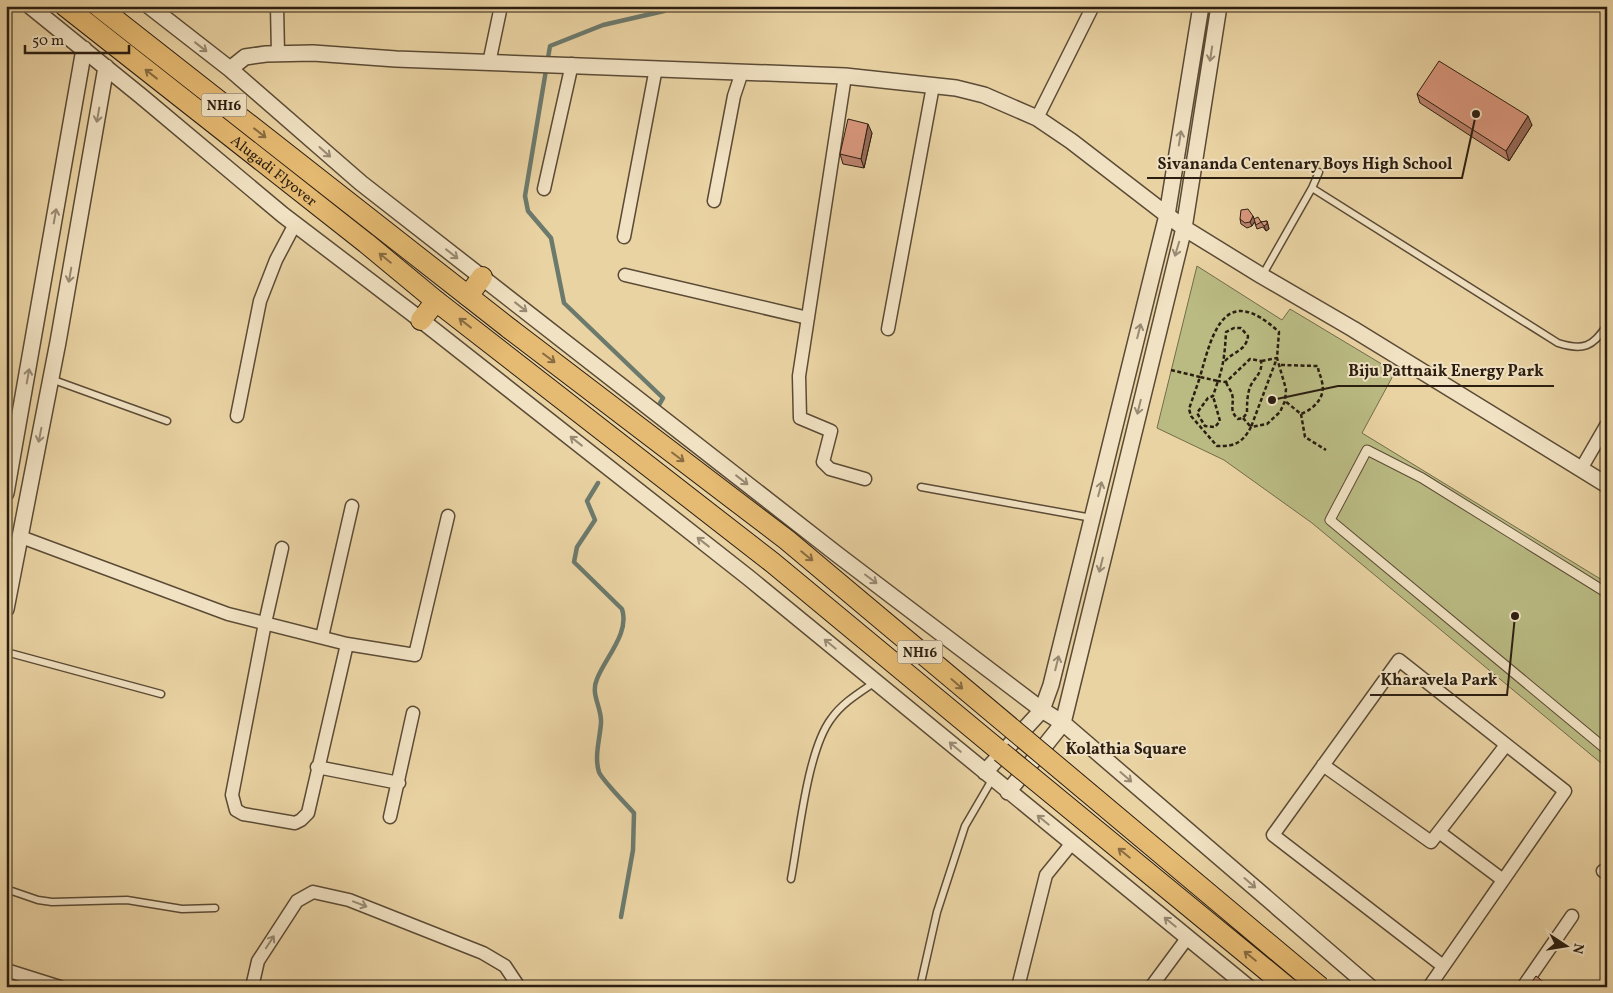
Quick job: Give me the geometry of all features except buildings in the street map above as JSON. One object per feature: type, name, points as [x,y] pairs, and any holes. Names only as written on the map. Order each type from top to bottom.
[{"type":"highway","name":"Alugadi Flyover","points":[[65,6],[436,300]]},
{"type":"highway","name":"Alugadi Flyover","points":[[98,6],[468,296]]},
{"type":"highway","points":[[468,296],[482,277]]},
{"type":"highway","name":"NH16","points":[[468,296],[802,552],[1047,760],[1320,987]]},
{"type":"highway","points":[[421,320],[436,300]]},
{"type":"highway","name":"NH16","points":[[436,300],[773,563],[1287,987]]},
{"type":"street","points":[[30,6],[295,224],[421,320],[750,578],[1008,792],[1248,987]]},
{"type":"street","points":[[149,6],[230,69],[360,183],[838,555],[1042,710],[1063,723],[1370,987]]},
{"type":"street","points":[[277,6],[278,54]]},
{"type":"street","points":[[489,63],[501,6]]},
{"type":"street","points":[[1037,118],[1093,6]]},
{"type":"street","points":[[989,775],[1042,710],[1051,685],[1167,215],[1201,6]]},
{"type":"street","points":[[1008,792],[1063,723],[1184,228],[1219,6]]},
{"type":"street","points":[[6,493],[84,49]]},
{"type":"street","points":[[230,69],[245,57],[278,54],[845,76],[956,88],[984,95],[1037,118],[1071,141],[1184,228],[1607,485]]},
{"type":"street","points":[[544,189],[568,64]]},
{"type":"street","points":[[6,609],[51,378],[106,67]]},
{"type":"street","points":[[624,237],[656,68]]},
{"type":"street","points":[[714,201],[734,96],[742,72]]},
{"type":"street","points":[[845,76],[799,376],[800,418],[831,431],[823,462],[830,469],[865,479]]},
{"type":"street","points":[[888,329],[933,86]]},
{"type":"street","points":[[237,416],[260,300],[276,260],[295,224]]},
{"type":"street","points":[[625,275],[808,318]]},
{"type":"street","points":[[1581,469],[1607,424]]},
{"type":"street","points":[[1607,593],[1422,478],[1367,450],[1330,520],[1498,662],[1607,750]]},
{"type":"street","points":[[322,638],[352,506]]},
{"type":"street","points":[[21,537],[228,614],[347,644],[415,655],[448,516]]},
{"type":"street","points":[[282,548],[265,623],[235,776],[233,803],[236,810],[243,814],[287,823],[302,820],[308,813],[317,767],[347,644]]},
{"type":"street","points":[[1428,987],[1443,966],[1565,791],[1399,660],[1272,835],[1443,966]]},
{"type":"street","points":[[390,817],[399,784],[413,713]]},
{"type":"street","points":[[1323,765],[1431,842],[1506,745]]},
{"type":"street","points":[[317,767],[399,784]]},
{"type":"street","points":[[1439,832],[1503,880]]},
{"type":"street","points":[[1018,987],[1046,876],[1072,843]]},
{"type":"street","points":[[252,987],[258,961],[292,908],[297,901],[313,892],[350,900],[483,953],[505,966],[519,987]]},
{"type":"street","points":[[1523,987],[1572,916]]},
{"type":"street","points":[[1151,987],[1188,937]]},
{"type":"street","points":[[6,970],[60,987]]},
{"type":"lane","points":[[1262,276],[1312,188],[1319,172]]},
{"type":"lane","points":[[1312,188],[1558,343],[1572,348],[1584,346],[1597,341],[1607,326]]},
{"type":"lane","points":[[51,378],[167,421]]},
{"type":"lane","points":[[921,487],[1093,518]]},
{"type":"lane","points":[[6,652],[161,694]]},
{"type":"lane","points":[[791,879],[818,741],[830,720],[843,705],[876,681]]},
{"type":"lane","points":[[920,987],[937,912],[965,826],[989,775]]},
{"type":"lane","points":[[6,889],[38,900],[52,902],[127,900],[182,909],[215,908]]},
{"type":"path","points":[[1247,310],[1265,319],[1279,332],[1277,358],[1251,426],[1243,441],[1230,447],[1217,446],[1209,438],[1202,426],[1191,416],[1189,409],[1200,377],[1219,323],[1232,312],[1247,310]]},
{"type":"path","points":[[1213,396],[1208,398],[1197,413],[1204,426],[1215,427],[1220,421],[1213,396],[1225,361],[1232,353],[1241,350],[1247,345],[1248,336],[1241,328],[1234,328],[1226,332],[1227,344],[1223,353],[1225,361]]},
{"type":"path","points":[[1226,382],[1250,358],[1261,361],[1277,358]]},
{"type":"path","points":[[1251,426],[1267,424],[1280,412],[1285,401],[1286,388],[1281,365],[1277,358]]},
{"type":"path","points":[[1226,382],[1233,396],[1230,405],[1233,414],[1238,419],[1243,418],[1247,413],[1247,400],[1251,385],[1262,368],[1261,361]]},
{"type":"path","points":[[1281,365],[1318,366],[1323,384],[1319,402],[1311,410],[1301,414]]},
{"type":"path","points":[[1171,370],[1226,382]]},
{"type":"path","points":[[1285,401],[1301,414],[1305,437],[1326,450]]},
{"type":"path","points":[[1243,418],[1251,426]]},
{"type":"green space","points":[[1197,266],[1282,320],[1290,309],[1395,372],[1362,433],[1607,583],[1607,768],[1312,523],[1224,460],[1157,428]]},
{"type":"waterway","points":[[656,410],[663,398],[564,303],[551,238],[528,211],[525,196],[550,46],[603,25],[664,11],[668,6]]},
{"type":"waterway","points":[[598,483],[587,501],[595,520],[577,547],[574,562],[622,609],[624,618],[620,636],[595,685],[595,696],[601,717],[597,754],[599,772],[634,813],[633,850],[621,917]]},
{"type":"place","name":"Sivananda Centenary Boys High School","points":[[1476,114]]},
{"type":"place","name":"Biju Pattnaik Energy Park","points":[[1272,400]]},
{"type":"place","name":"Kharavela Park","points":[[1515,616]]},
{"type":"district","name":"Kolathia Square","points":[[1126,748]]}]
